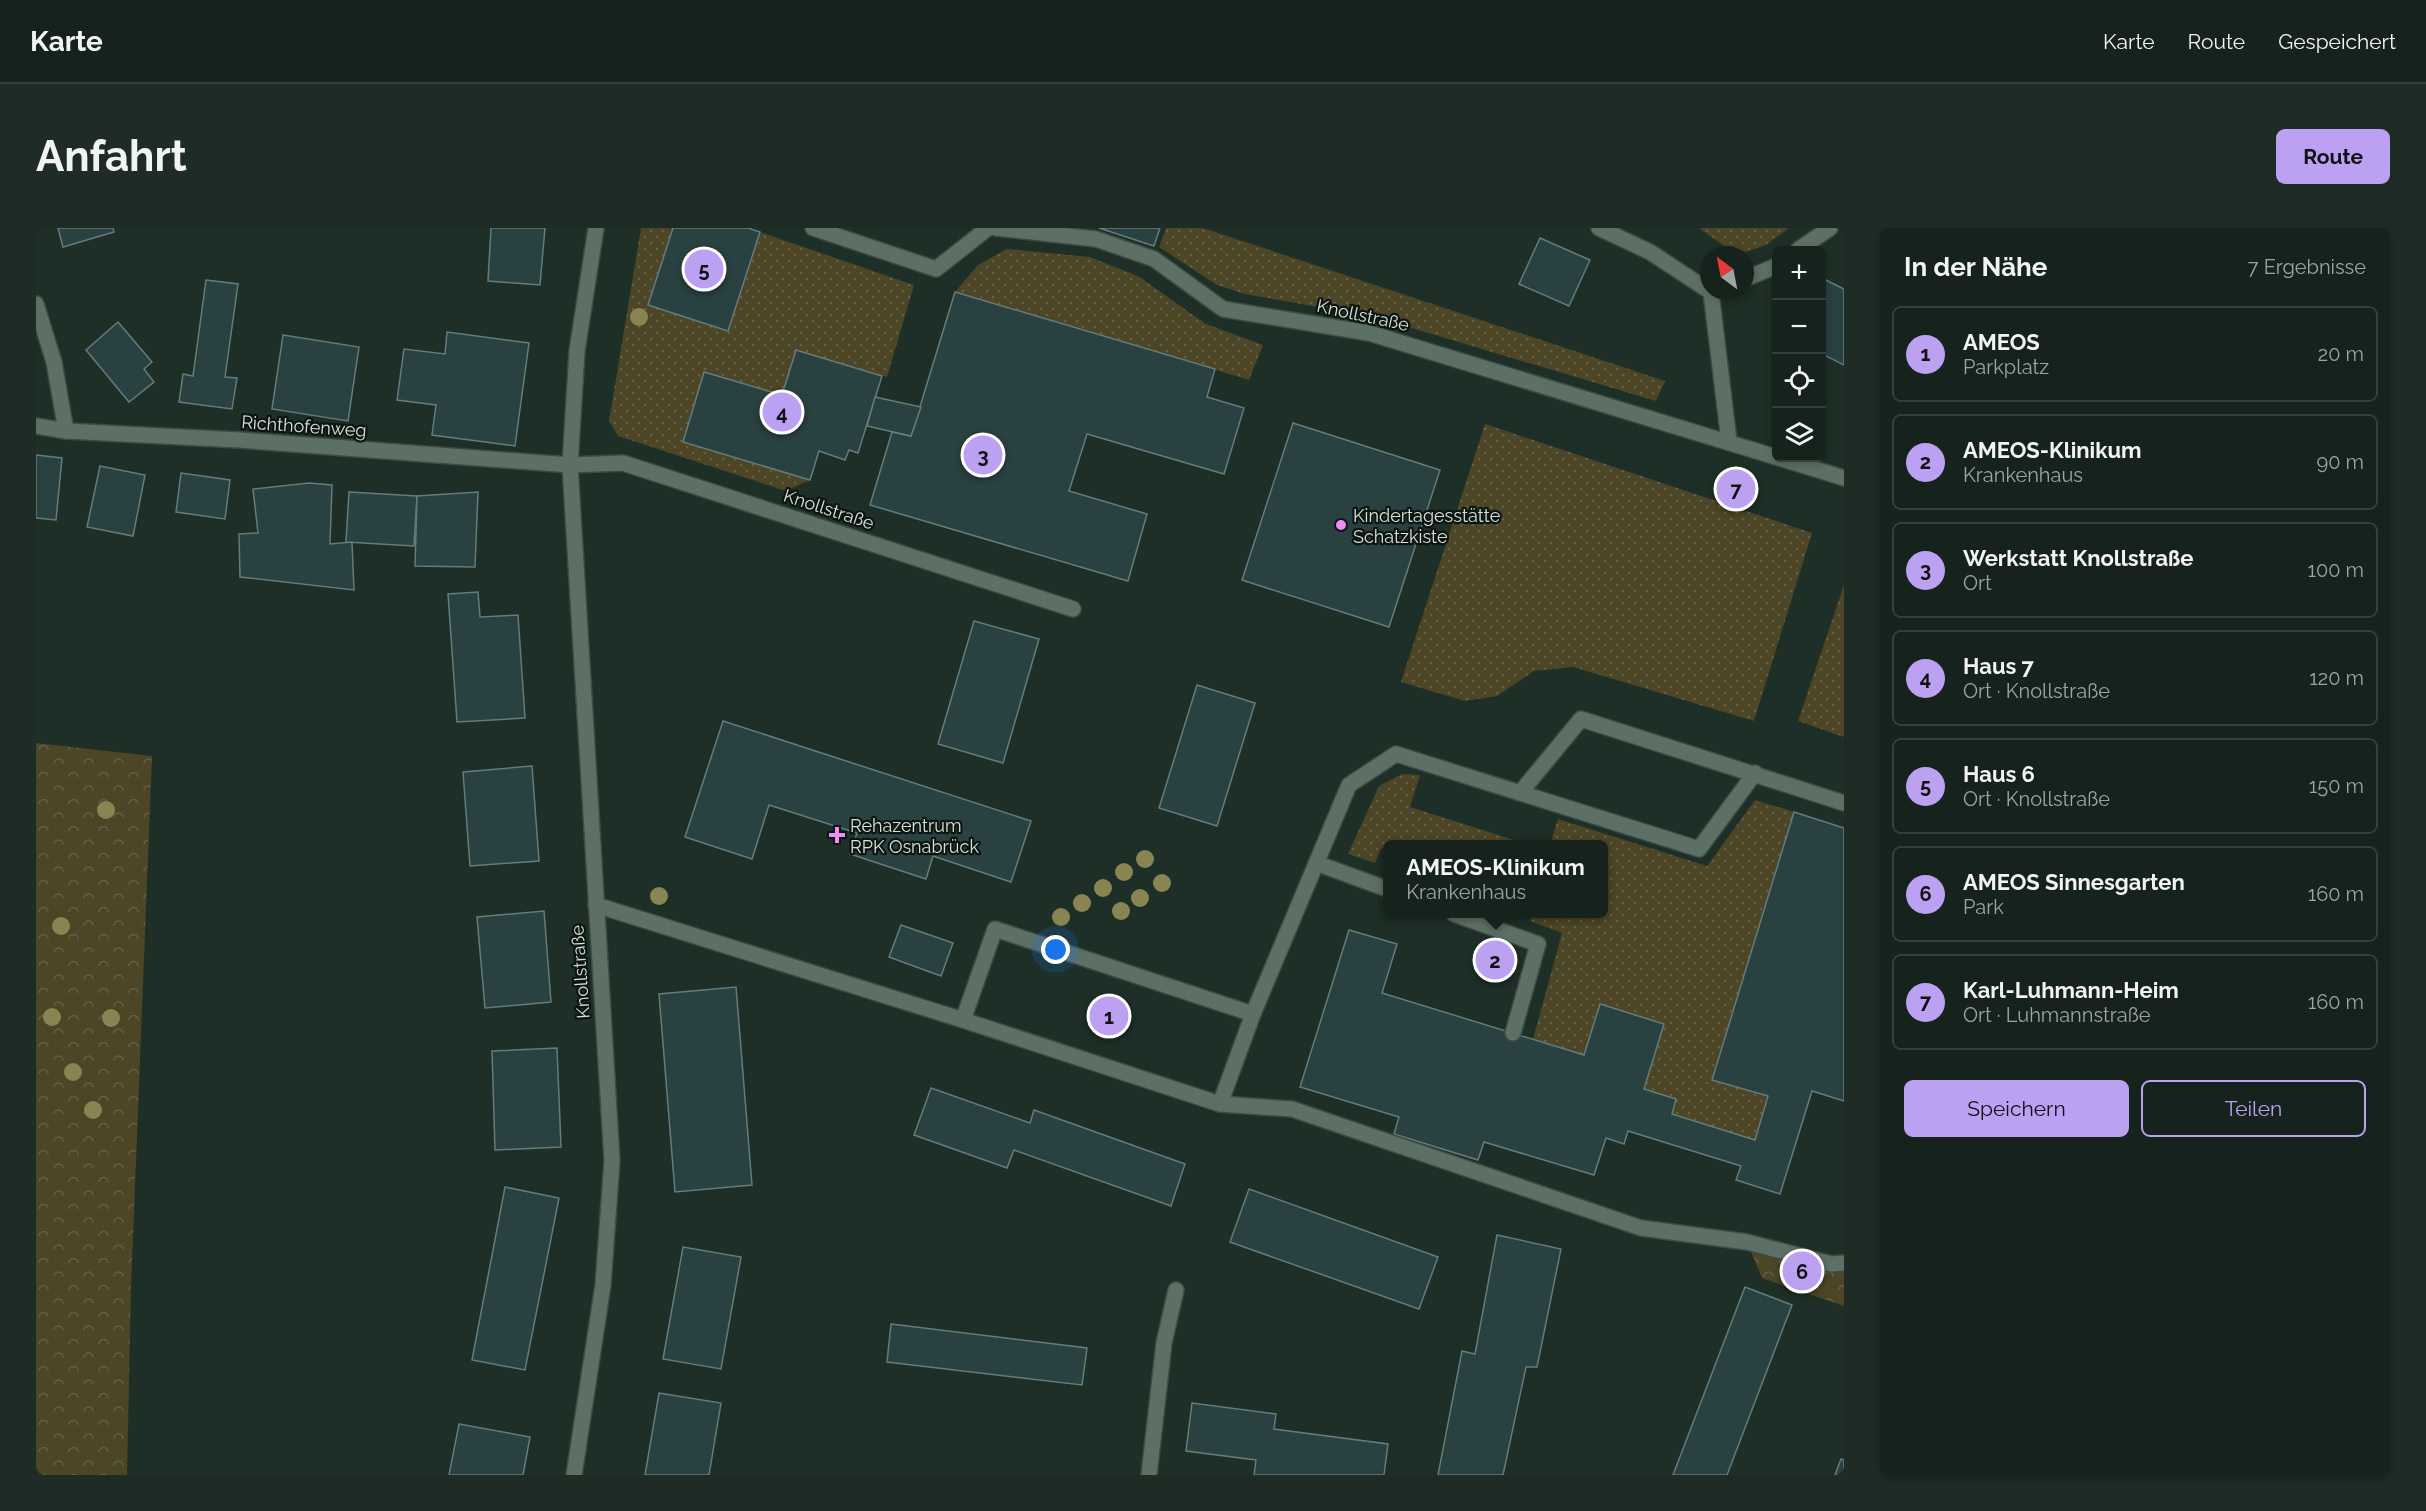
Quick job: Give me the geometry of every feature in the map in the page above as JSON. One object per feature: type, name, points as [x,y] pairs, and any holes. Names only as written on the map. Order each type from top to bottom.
[{"type":"street","name":"Knollstraße","points":[[574,1475],[603,1285],[612,1161],[570,465],[577,351],[596,228]]},
{"type":"street","points":[[813,228],[936,269],[988,228]]},
{"type":"street","name":"Knollstraße","points":[[996,228],[1096,239],[1154,259],[1223,309],[1370,333],[1772,455]]},
{"type":"street","points":[[1599,228],[1650,252],[1700,284]]},
{"type":"street","points":[[1804,246],[1830,228]]},
{"type":"street","points":[[1754,275],[1772,268]]},
{"type":"street","points":[[1713,300],[1729,441]]},
{"type":"street","points":[[36,304],[54,362],[66,431]]},
{"type":"street","name":"Richthofenweg","points":[[36,426],[66,431],[239,440],[570,465]]},
{"type":"street","name":"Knollstraße","points":[[1794,462],[1844,478]]},
{"type":"street","name":"Knollstraße","points":[[570,465],[623,463],[1073,609]]},
{"type":"street","points":[[1520,793],[1581,718],[1844,803]]},
{"type":"street","points":[[1220,1104],[1253,1014],[1349,785],[1396,754],[1699,849],[1755,773]]},
{"type":"street","points":[[1316,863],[1383,888]]},
{"type":"street","points":[[596,905],[963,1020],[1220,1104],[1292,1109],[1641,1228],[1747,1242],[1831,1264],[1844,1263]]},
{"type":"street","points":[[1465,918],[1538,944],[1513,1033]]},
{"type":"street","points":[[963,1020],[995,929],[1253,1014]]},
{"type":"street","points":[[1149,1475],[1164,1343],[1176,1290]]},
{"type":"green space","points":[[641,228],[673,228],[648,305],[727,331],[760,232],[914,285],[887,377],[796,350],[782,395],[704,372],[684,442],[810,480],[786,491],[618,436],[609,421]]},
{"type":"green space","points":[[1166,228],[1203,228],[1665,381],[1656,401],[1375,317],[1245,294],[1217,285],[1159,247]]},
{"type":"green space","points":[[1699,228],[1789,228],[1766,245],[1754,249],[1754,246],[1724,246]]},
{"type":"green space","points":[[1007,249],[1090,257],[1138,276],[1206,324],[1263,345],[1249,380],[955,292],[978,265]]},
{"type":"green space","points":[[1485,424],[1812,533],[1754,721],[1573,667],[1534,671],[1497,696],[1465,701],[1401,682]]},
{"type":"green space","points":[[1844,585],[1844,737],[1798,721]]},
{"type":"green space","points":[[36,743],[152,756],[131,1288],[127,1475],[36,1475]]},
{"type":"green space","points":[[1402,774],[1420,775],[1410,807],[1514,840],[1383,840],[1383,849],[1381,848],[1375,863],[1348,854],[1379,786]]},
{"type":"green space","points":[[1755,800],[1794,812],[1712,1079],[1768,1096],[1755,1140],[1672,1114],[1676,1099],[1644,1089],[1664,1024],[1600,1004],[1584,1055],[1533,1039],[1562,933],[1530,921],[1531,918],[1608,918],[1608,840],[1551,840],[1558,819],[1707,866]]},
{"type":"green space","points":[[1747,1242],[1844,1263],[1844,1306],[1762,1278]]},
{"type":"building","points":[[58,228],[113,228],[114,232],[63,247]]},
{"type":"building","points":[[491,228],[545,228],[540,285],[488,281]]},
{"type":"building","points":[[673,228],[748,228],[760,232],[728,331],[648,305]]},
{"type":"building","points":[[1099,228],[1160,228],[1154,246]]},
{"type":"building","points":[[1540,238],[1590,260],[1569,306],[1519,284]]},
{"type":"building","points":[[206,280],[238,284],[225,377],[237,378],[232,409],[179,402],[183,374],[193,376]]},
{"type":"building","points":[[1826,280],[1844,289],[1844,365],[1826,356]]},
{"type":"building","points":[[955,292],[1215,369],[1207,397],[1244,408],[1224,474],[1087,434],[1069,491],[1147,514],[1128,581],[870,505],[892,432],[911,436]]},
{"type":"building","points":[[118,322],[152,362],[144,369],[154,382],[129,402],[86,350]]},
{"type":"building","points":[[447,332],[529,343],[515,446],[432,435],[436,405],[397,400],[404,349],[445,354]]},
{"type":"building","points":[[283,335],[359,347],[348,421],[272,409]]},
{"type":"building","points":[[796,350],[882,376],[858,453],[849,450],[845,460],[819,451],[810,480],[683,442],[704,372],[782,395]]},
{"type":"building","points":[[875,397],[921,407],[911,436],[867,426]]},
{"type":"building","name":"Kindertagesstätte Schatzkiste","points":[[1293,423],[1440,470],[1389,627],[1242,580]]},
{"type":"building","points":[[36,455],[62,458],[56,520],[36,518]]},
{"type":"building","points":[[100,466],[145,475],[133,536],[87,527]]},
{"type":"building","points":[[181,473],[230,480],[225,519],[176,512]]},
{"type":"building","points":[[309,483],[332,485],[330,544],[352,542],[354,590],[240,577],[239,534],[258,533],[253,489]]},
{"type":"building","points":[[349,492],[417,496],[414,546],[346,542]]},
{"type":"building","points":[[478,492],[475,567],[415,566],[417,496]]},
{"type":"building","points":[[478,592],[480,617],[518,615],[525,718],[457,722],[448,594]]},
{"type":"building","points":[[974,621],[1039,639],[1003,763],[938,744]]},
{"type":"building","points":[[1197,685],[1255,703],[1217,826],[1159,808]]},
{"type":"building","points":[[723,721],[1031,821],[1011,882],[933,856],[926,879],[850,854],[857,833],[769,805],[752,859],[685,837]]},
{"type":"building","points":[[532,766],[539,861],[470,866],[463,772]]},
{"type":"building","points":[[1794,812],[1844,828],[1844,1101],[1812,1091],[1780,1194],[1736,1180],[1741,1166],[1628,1131],[1624,1144],[1606,1138],[1594,1175],[1484,1142],[1478,1160],[1394,1134],[1399,1117],[1300,1087],[1349,930],[1397,944],[1382,993],[1584,1055],[1600,1004],[1664,1024],[1644,1089],[1676,1099],[1672,1114],[1755,1140],[1768,1096],[1712,1080]]},
{"type":"building","points":[[544,911],[551,1002],[485,1008],[477,917]]},
{"type":"building","points":[[901,925],[953,943],[941,976],[889,957]]},
{"type":"building","points":[[736,987],[752,1185],[675,1192],[659,994]]},
{"type":"building","points":[[557,1048],[561,1147],[495,1150],[492,1051]]},
{"type":"building","points":[[931,1088],[1030,1123],[1034,1110],[1185,1164],[1171,1206],[1014,1150],[1007,1168],[914,1135]]},
{"type":"building","points":[[505,1187],[559,1198],[525,1370],[472,1360]]},
{"type":"building","points":[[1249,1189],[1438,1257],[1419,1309],[1230,1242]]},
{"type":"building","points":[[1497,1235],[1561,1249],[1537,1367],[1526,1367],[1503,1475],[1438,1475],[1462,1351],[1475,1354]]},
{"type":"building","points":[[683,1247],[741,1257],[721,1369],[663,1359]]},
{"type":"building","points":[[1745,1287],[1792,1305],[1727,1475],[1673,1475]]},
{"type":"building","points":[[891,1324],[1087,1348],[1082,1385],[887,1362]]},
{"type":"building","points":[[659,1393],[721,1403],[709,1475],[645,1475]]},
{"type":"building","points":[[1192,1403],[1276,1414],[1274,1429],[1388,1444],[1384,1475],[1254,1475],[1256,1460],[1186,1451]]},
{"type":"building","points":[[459,1424],[530,1437],[523,1475],[449,1475]]},
{"type":"building","points":[[1841,1459],[1844,1460],[1844,1475],[1835,1475]]},
{"type":"place","name":"Haus 6","points":[[704,269]]},
{"type":"place","name":"Haus 7","points":[[782,412]]},
{"type":"place","name":"Werkstatt Knollstraße","points":[[983,455]]},
{"type":"place","name":"Karl-Luhmann-Heim","points":[[1736,489]]},
{"type":"place","name":"Kindertagesstätte Schatzkiste","points":[[1341,525]]},
{"type":"place","name":"Rehazentrum RPK Osnabrück","points":[[837,835]]},
{"type":"place","name":"AMEOS-Klinikum","points":[[1495,960]]},
{"type":"place","name":"AMEOS","points":[[1109,1016]]},
{"type":"place","name":"AMEOS Sinnesgarten","points":[[1802,1271]]}]
